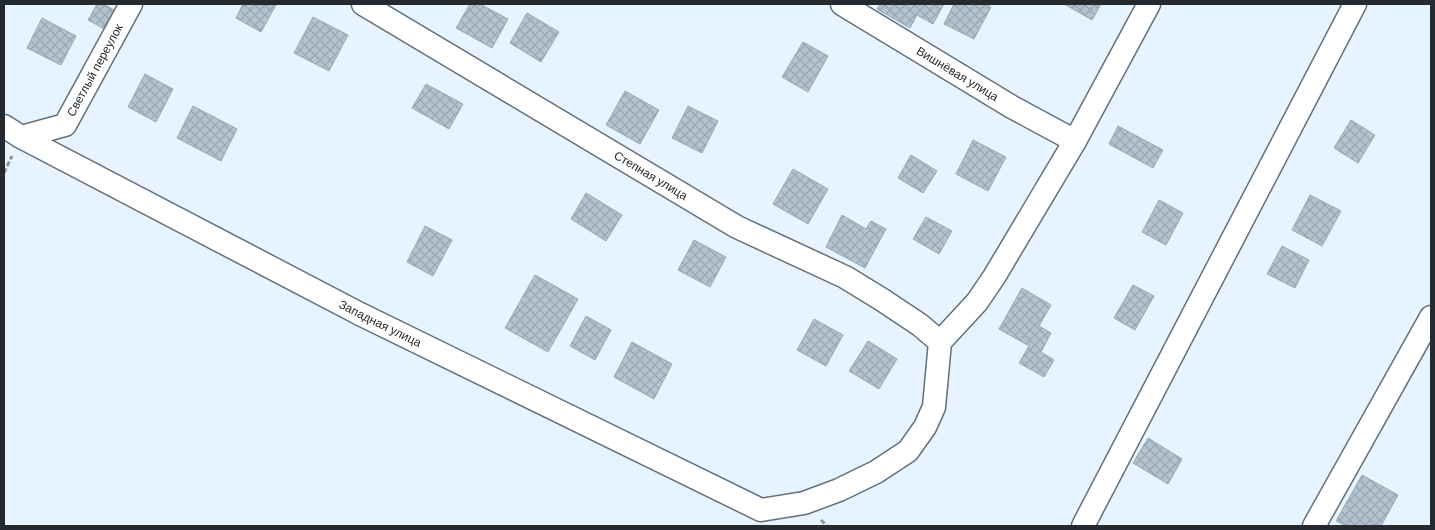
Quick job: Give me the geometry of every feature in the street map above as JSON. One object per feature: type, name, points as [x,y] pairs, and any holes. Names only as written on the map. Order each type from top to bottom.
[{"type":"street","name":"Светлый переулок","points":[[12,132],[65,125],[131,4]]},
{"type":"street","name":"Степная улица","points":[[363,4],[737,227],[845,277],[912,320],[940,342]]},
{"type":"street","name":"Вишнёвая улица","points":[[842,4],[1012,107],[1075,141]]},
{"type":"street","points":[[940,342],[977,302],[994,277],[1075,141],[1150,4]]},
{"type":"street","points":[[1083,526],[1355,4]]},
{"type":"street","name":"Западная улица","points":[[12,132],[360,314],[761,510],[804,503],[839,490],[876,472],[908,451],[924,427],[934,407],[940,342]]},
{"type":"street","points":[[1314,526],[1431,317]]},
{"type":"building","points":[[97,4],[103,4],[120,13],[110,32],[88,20]]},
{"type":"building","points":[[243,4],[276,5],[261,32],[236,18]]},
{"type":"building","points":[[470,4],[480,4],[508,19],[492,48],[456,28]]},
{"type":"building","points":[[880,4],[944,4],[933,24],[917,15],[910,28],[877,9]]},
{"type":"building","points":[[954,4],[986,4],[991,7],[974,39],[944,24]]},
{"type":"building","points":[[1064,4],[1101,4],[1092,20]]},
{"type":"building","points":[[527,13],[559,32],[541,62],[510,43]]},
{"type":"building","points":[[313,17],[348,35],[329,71],[294,53]]},
{"type":"building","points":[[42,18],[76,36],[61,65],[27,48]]},
{"type":"building","points":[[803,42],[828,56],[808,92],[782,77]]},
{"type":"building","points":[[145,74],[173,89],[156,122],[128,107]]},
{"type":"building","points":[[426,84],[463,104],[449,129],[412,108]]},
{"type":"building","points":[[625,91],[659,110],[640,144],[606,125]]},
{"type":"building","points":[[193,106],[237,129],[221,161],[177,138]]},
{"type":"building","points":[[688,106],[718,121],[702,153],[672,138]]},
{"type":"building","points":[[1351,120],[1375,135],[1358,163],[1334,148]]},
{"type":"building","points":[[1118,126],[1163,150],[1153,168],[1109,144]]},
{"type":"building","points":[[973,140],[1006,157],[988,191],[956,174]]},
{"type":"building","points":[[911,155],[937,171],[923,193],[898,178]]},
{"type":"building","points":[[793,169],[828,189],[808,224],[773,204]]},
{"type":"building","points":[[586,193],[622,215],[606,241],[571,219]]},
{"type":"building","points":[[1310,195],[1341,211],[1322,246],[1292,230]]},
{"type":"building","points":[[1159,200],[1183,213],[1166,245],[1142,232]]},
{"type":"building","points":[[842,215],[866,229],[871,221],[886,229],[865,268],[826,247]]},
{"type":"building","points":[[926,217],[952,231],[939,254],[913,239]]},
{"type":"building","points":[[425,226],[452,240],[433,276],[407,262]]},
{"type":"building","points":[[694,240],[726,257],[710,287],[678,270]]},
{"type":"building","points":[[1282,246],[1309,260],[1295,288],[1267,274]]},
{"type":"building","points":[[535,275],[578,299],[548,352],[505,328]]},
{"type":"building","points":[[1133,285],[1154,296],[1135,330],[1114,318]]},
{"type":"building","points":[[1022,288],[1051,305],[1039,326],[1051,333],[1041,352],[1054,360],[1044,377],[1019,363],[1029,346],[999,329]]},
{"type":"building","points":[[586,316],[611,330],[595,360],[570,346]]},
{"type":"building","points":[[814,319],[843,335],[826,366],[797,350]]},
{"type":"building","points":[[868,341],[897,359],[879,389],[849,371]]},
{"type":"building","points":[[632,342],[672,364],[654,399],[614,377]]},
{"type":"building","points":[[1148,438],[1182,459],[1168,484],[1133,463]]},
{"type":"building","points":[[1362,475],[1398,495],[1381,526],[1346,526],[1336,521]]}]
